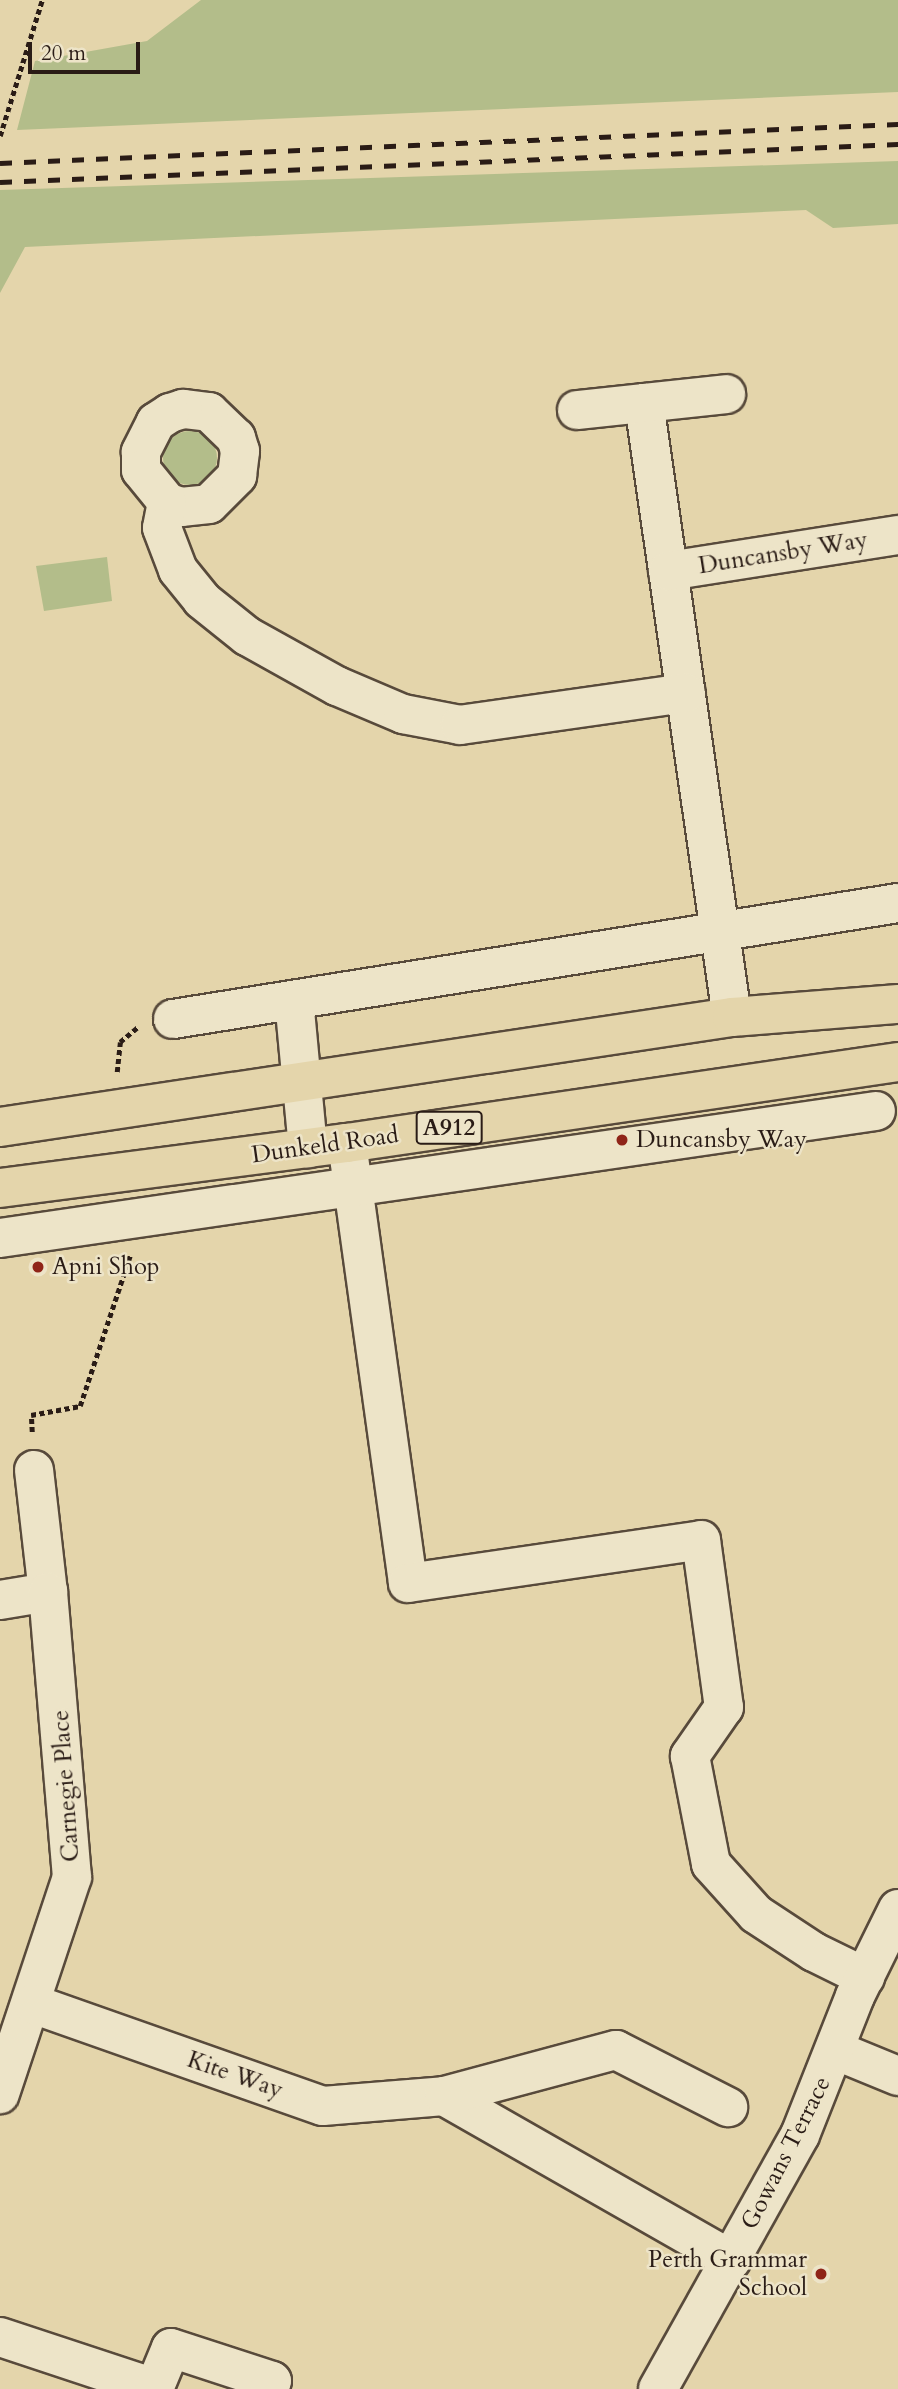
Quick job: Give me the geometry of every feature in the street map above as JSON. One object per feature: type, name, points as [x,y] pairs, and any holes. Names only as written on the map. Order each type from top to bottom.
[{"type":"main road","points":[[0,1127],[732,1017],[898,1004]]},
{"type":"main road","name":"Dunkeld Road","points":[[0,1188],[347,1143],[898,1062]]},
{"type":"street","points":[[578,410],[726,394]]},
{"type":"street","name":"Duncansby Way","points":[[644,403],[732,1017]]},
{"type":"street","points":[[167,502],[165,543],[201,600],[247,636],[295,664],[403,714],[460,725],[686,693]]},
{"type":"street","name":"Duncansby Way","points":[[668,570],[898,535]]},
{"type":"street","points":[[173,1019],[898,903]]},
{"type":"street","points":[[294,1000],[307,1148]]},
{"type":"street","points":[[0,1238],[876,1111]]},
{"type":"street","points":[[347,1143],[408,1583],[701,1540],[724,1707],[691,1756],[711,1864],[756,1914],[814,1952],[865,1977]]},
{"type":"street","name":"Carnegie Place","points":[[0,2095],[33,2004],[72,1877],[48,1592],[34,1470]]},
{"type":"street","points":[[0,1600],[48,1592]]},
{"type":"street","name":"Gowans Terrace","points":[[658,2389],[800,2135],[837,2051],[865,1977],[898,1909]]},
{"type":"street","name":"Kite Way","points":[[33,2004],[323,2106],[444,2096],[616,2050],[727,2107]]},
{"type":"street","points":[[837,2051],[898,2076]]},
{"type":"street","points":[[444,2096],[731,2260]]},
{"type":"street","points":[[0,2337],[154,2388],[171,2348],[272,2381],[269,2389]]},
{"type":"path","points":[[0,136],[42,0]]},
{"type":"path","points":[[113,1110],[120,1042],[138,1027],[173,1019]]},
{"type":"path","points":[[34,1470],[31,1415],[80,1406],[144,1216]]},
{"type":"green space","points":[[201,0],[898,0],[898,92],[17,130],[35,61],[147,41]]},
{"type":"green space","points":[[898,161],[898,224],[833,228],[806,210],[25,247],[0,293],[0,190]]},
{"type":"green space","points":[[195,431],[205,435],[213,443],[217,458],[213,473],[205,481],[185,485],[175,481],[167,473],[163,453],[167,443],[175,435]]},
{"type":"green space","points":[[107,557],[112,601],[44,611],[36,566]]},
{"type":"railway","points":[[0,163],[898,124]]},
{"type":"railway","points":[[0,182],[898,144]]},
{"type":"place","name":"Duncansby Way","points":[[622,1140]]},
{"type":"place","name":"Apni Shop","points":[[38,1267]]},
{"type":"place","name":"Perth Grammar School","points":[[821,2274]]}]
